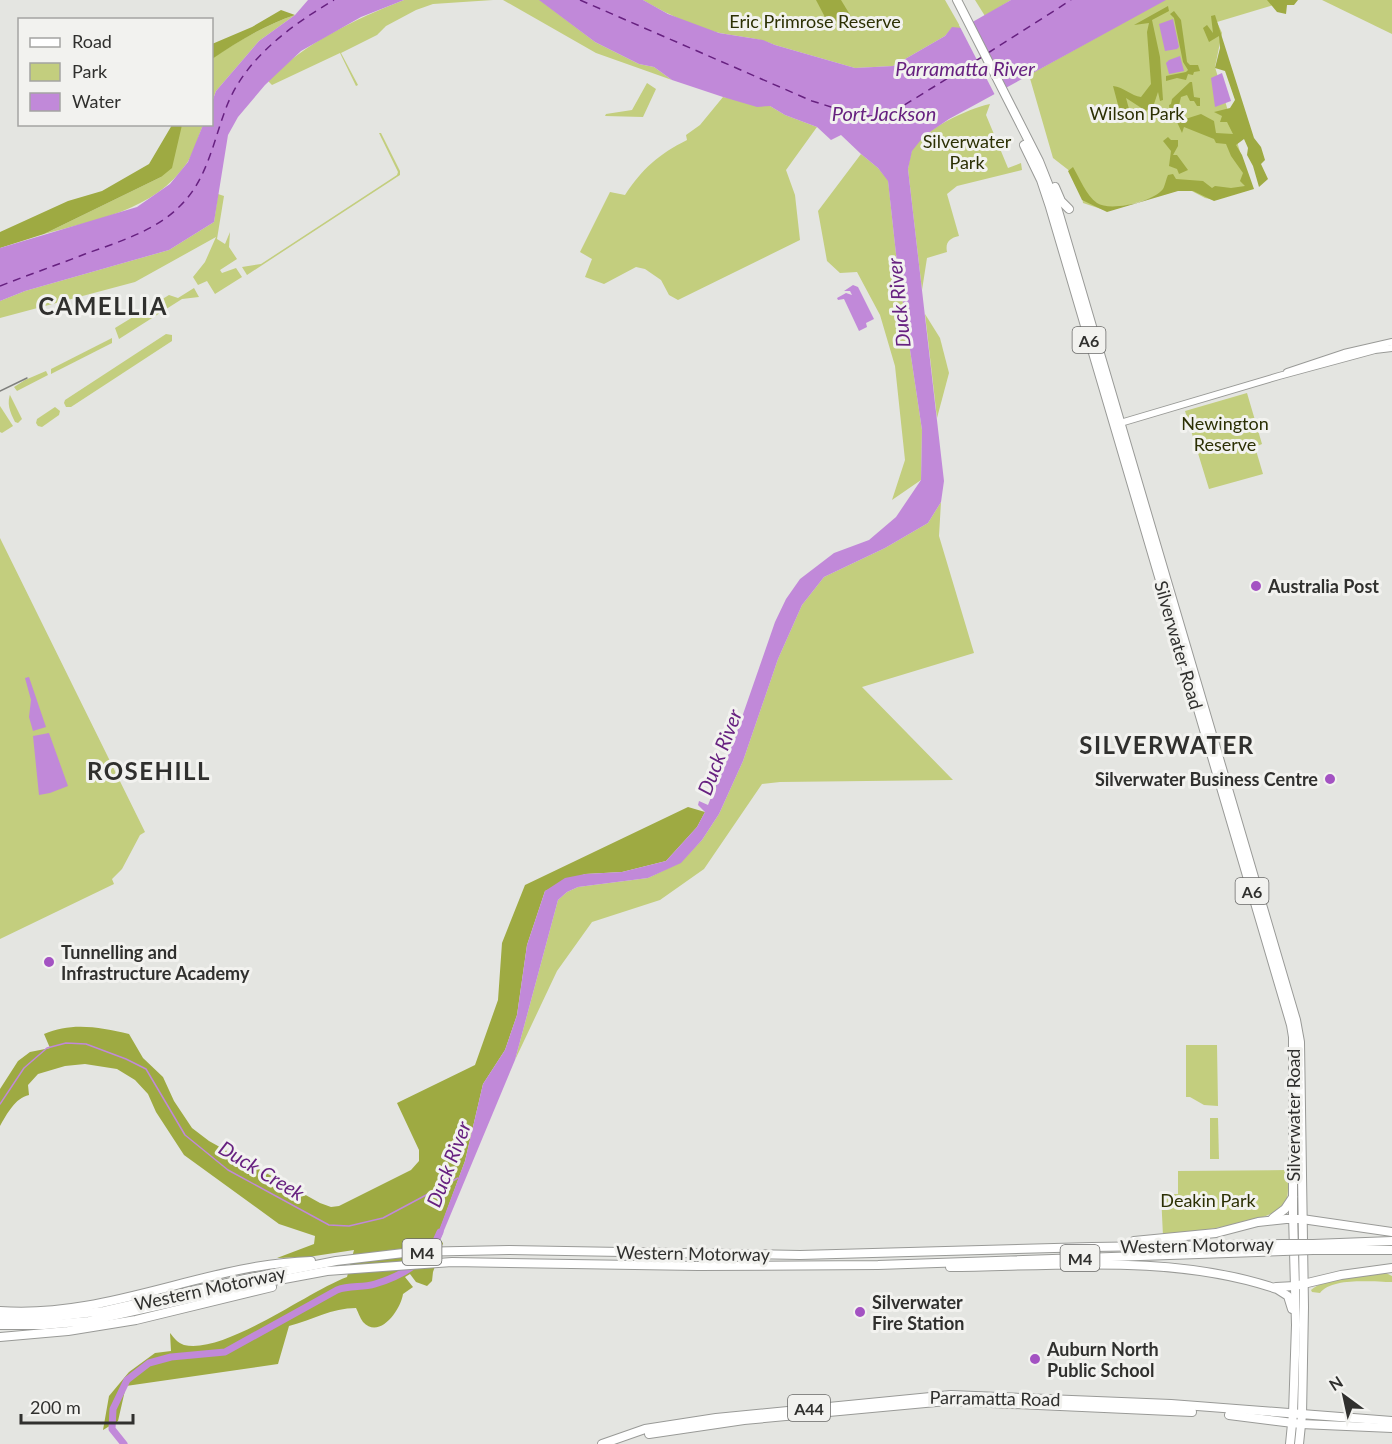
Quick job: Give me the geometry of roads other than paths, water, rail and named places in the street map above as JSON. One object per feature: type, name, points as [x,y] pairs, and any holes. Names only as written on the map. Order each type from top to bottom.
[{"type":"highway","name":"Silverwater Road","points":[[951,0],[958,6],[1036,161],[1117,424],[1291,1025],[1298,1219],[1299,1286],[1295,1337],[1297,1419]]},
{"type":"highway","points":[[1036,161],[1061,201],[1070,208]]},
{"type":"highway","points":[[1270,1220],[1285,1209],[1297,1194],[1319,1222]]},
{"type":"highway","points":[[1092,1247],[1216,1233],[1270,1220],[1298,1219],[1392,1232]]},
{"type":"highway","name":"Western Motorway","points":[[0,1337],[77,1330],[182,1297],[281,1284],[327,1273],[453,1262],[698,1266],[878,1265],[1313,1247],[1392,1241]]},
{"type":"highway","name":"Western Motorway","points":[[0,1325],[44,1325],[89,1321],[182,1297],[267,1266],[412,1252],[509,1250],[800,1255],[1092,1247],[1283,1248]]},
{"type":"highway","name":"Western Motorway","points":[[1313,1247],[1392,1251]]},
{"type":"highway","name":"M4","points":[[878,1265],[909,1267],[1105,1265],[1198,1271],[1269,1286],[1284,1292],[1289,1298],[1292,1309],[1295,1337]]},
{"type":"highway","points":[[1299,1286],[1377,1269],[1392,1268]]},
{"type":"highway","points":[[1303,1317],[1308,1293],[1315,1285],[1377,1269]]},
{"type":"highway","name":"M4","points":[[1269,1286],[1299,1286]]},
{"type":"highway","name":"Silverwater Road","points":[[1297,1419],[1303,1317],[1299,1286]]},
{"type":"highway","name":"M4","points":[[0,1311],[159,1303]]},
{"type":"highway","name":"Western Motorway","points":[[0,1318],[44,1318],[159,1303]]},
{"type":"highway","points":[[0,1330],[57,1327],[89,1321]]},
{"type":"highway","name":"Parramatta Road","points":[[602,1444],[645,1429],[716,1418],[951,1395],[1171,1404],[1392,1428]]},
{"type":"highway","name":"Parramatta Road","points":[[617,1444],[642,1435],[744,1420],[955,1401],[1215,1413],[1274,1421],[1297,1419],[1392,1421]]},
{"type":"highway","name":"A6","points":[[1293,1443],[1297,1419]]},
{"type":"highway","points":[[1274,1421],[1293,1443]]},
{"type":"main road","points":[[1279,376],[1308,364],[1392,342]]},
{"type":"main road","points":[[1117,424],[1279,376],[1375,350],[1392,348]]},
{"type":"water","points":[[308,0],[404,0],[361,17],[301,51],[265,85],[238,117],[228,135],[214,222],[169,250],[25,291],[0,301],[0,248],[137,207],[170,184],[188,162],[203,126],[213,126],[213,99],[216,91],[259,41],[295,15]]},
{"type":"water","name":"Port Jackson","points":[[539,0],[643,0],[668,14],[719,33],[763,40],[855,68],[893,66],[945,36],[952,27],[962,28],[1011,0],[1166,0],[949,119],[924,136],[912,151],[908,169],[944,481],[941,502],[928,523],[885,548],[824,577],[802,605],[778,659],[743,761],[719,814],[702,840],[681,863],[648,878],[578,887],[567,892],[558,900],[515,1060],[440,1240],[435,1241],[465,1161],[483,1084],[505,1050],[517,1015],[527,945],[545,891],[565,878],[585,874],[622,872],[666,861],[697,827],[705,812],[698,805],[699,801],[708,805],[733,743],[775,622],[786,599],[800,579],[834,553],[869,540],[896,517],[921,480],[922,430],[897,263],[888,181],[878,168],[841,135],[831,140],[817,127],[785,115],[770,106],[757,107],[672,80],[654,67],[639,64],[595,42]]},
{"type":"water","points":[[1173,19],[1179,47],[1165,51],[1159,24]]},
{"type":"water","points":[[1180,56],[1184,71],[1169,74],[1166,63]]},
{"type":"water","points":[[1222,73],[1231,101],[1215,107],[1211,78]]},
{"type":"water","points":[[853,285],[858,287],[874,319],[866,323],[867,327],[859,331],[844,299],[838,300],[837,298],[846,293],[852,295],[850,291],[844,291]]},
{"type":"water","points":[[29,677],[46,727],[33,731],[29,717],[31,700],[25,678]]},
{"type":"water","points":[[49,733],[68,786],[39,795],[33,736]]},
{"type":"waterway","name":"Duck Creek","points":[[0,1104],[24,1068],[47,1048],[66,1043],[86,1044],[146,1069],[185,1135],[228,1170],[329,1225],[349,1226],[383,1218],[458,1178]]},
{"type":"waterway","name":"Duck River","points":[[124,1444],[112,1429],[113,1409],[127,1380],[149,1363],[171,1357],[225,1352],[337,1290],[385,1281],[414,1266],[422,1259],[440,1232]]},
{"type":"tram line","points":[[0,391],[27,378]]},
{"type":"place","name":"Australia Post","points":[[1256,586]]},
{"type":"place","name":"Silverwater Business Centre","points":[[1330,779]]},
{"type":"place","name":"Tunnelling and Infrastructure Academy","points":[[49,962]]},
{"type":"place","name":"Silverwater Fire Station","points":[[860,1312]]},
{"type":"place","name":"Auburn North Public School","points":[[1035,1359]]},
{"type":"district","name":"CAMELLIA","points":[[103,305]]},
{"type":"district","name":"SILVERWATER","points":[[1167,744]]},
{"type":"district","name":"ROSEHILL","points":[[149,770]]},
{"type":"park label","name":"Eric Primrose Reserve","points":[[815,21]]},
{"type":"park label","name":"Wilson Park","points":[[1137,113]]},
{"type":"park label","name":"Silverwater Park","points":[[967,151]]},
{"type":"park label","name":"Newington Reserve","points":[[1225,433]]},
{"type":"park label","name":"Deakin Park","points":[[1208,1200]]},
{"type":"water label","name":"Parramatta River","points":[[965,68]]}]
